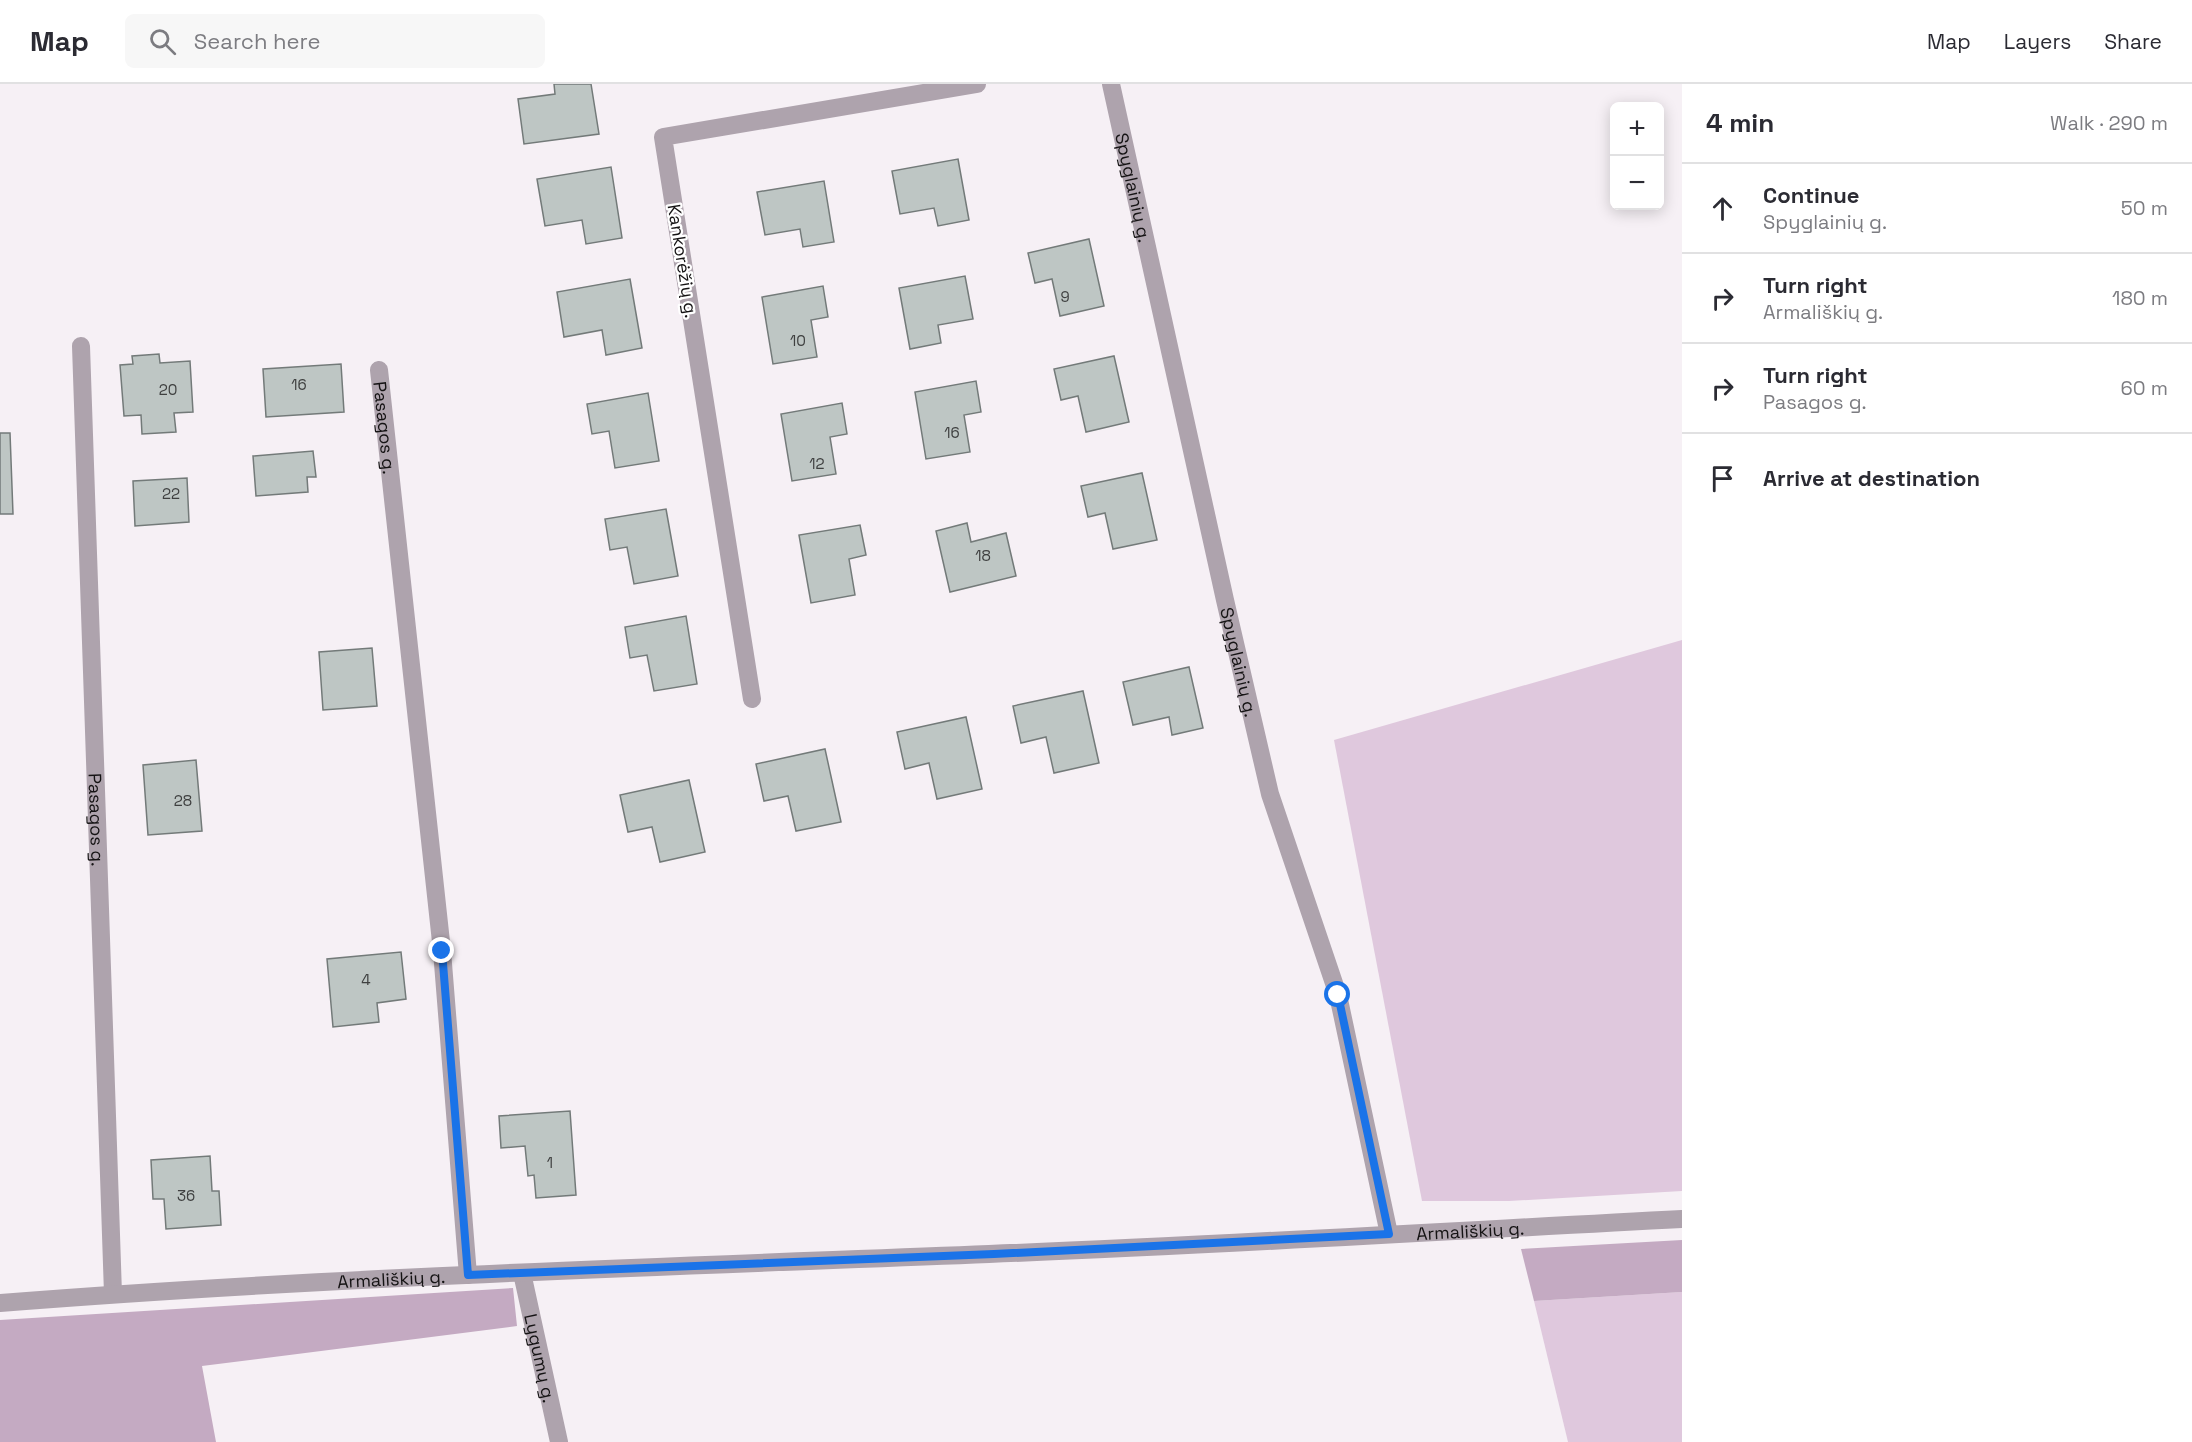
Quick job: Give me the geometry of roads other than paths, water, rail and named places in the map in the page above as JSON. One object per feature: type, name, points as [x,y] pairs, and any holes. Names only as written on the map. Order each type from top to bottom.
[{"type":"street","name":"Kankorėžių g.","points":[[752,699],[663,137],[977,84]]},
{"type":"street","name":"Spyglainių g.","points":[[1111,84],[1227,612],[1270,794],[1338,995],[1389,1234]]},
{"type":"street","name":"Pasagos g.","points":[[81,346],[113,1294]]},
{"type":"street","name":"Pasagos g.","points":[[379,370],[442,951],[468,1275]]},
{"type":"street","name":"Armališkių g.","points":[[0,1303],[113,1294],[468,1275],[994,1254],[1682,1219]]},
{"type":"street","name":"Lygumų g.","points":[[522,1273],[560,1442]]}]
